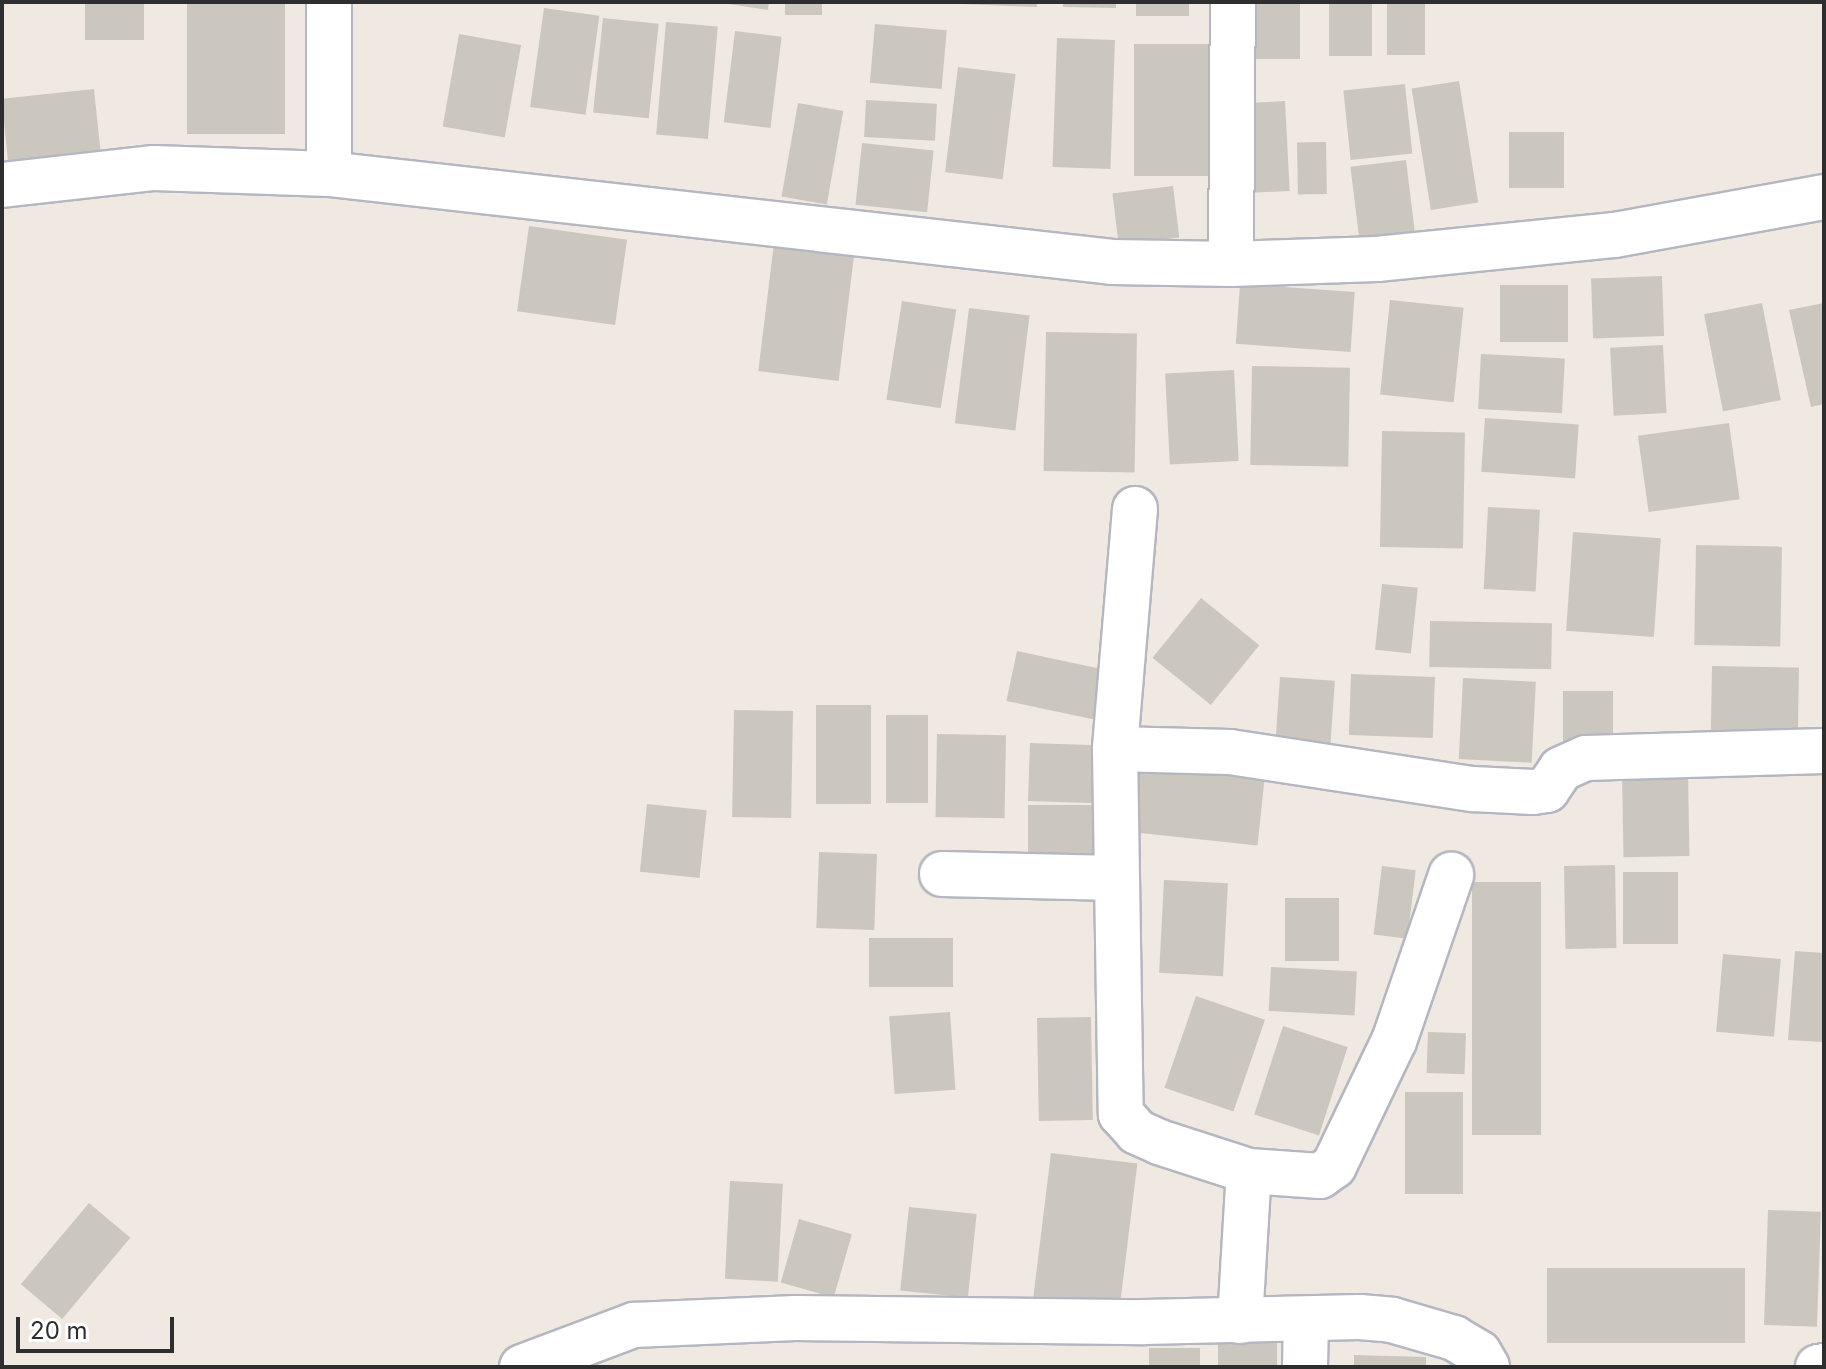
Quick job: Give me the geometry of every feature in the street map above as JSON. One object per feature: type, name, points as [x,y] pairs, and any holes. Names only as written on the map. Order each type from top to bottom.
[{"type":"street","points":[[329,2],[329,174]]},
{"type":"street","points":[[1231,264],[1233,2]]},
{"type":"street","points":[[2,185],[154,168],[329,174],[1112,262],[1231,264],[1377,259],[1615,235],[1824,197]]},
{"type":"street","points":[[1135,509],[1115,749],[1121,1114],[1137,1132],[1159,1142],[1249,1171],[1303,1179],[1320,1176],[1334,1166],[1394,1041],[1451,875]]},
{"type":"street","points":[[1115,749],[1230,752],[1473,789],[1533,792],[1547,790],[1561,769],[1586,758],[1824,751]]},
{"type":"street","points":[[942,874],[1115,878]]},
{"type":"street","points":[[1240,1321],[1249,1171]]},
{"type":"street","points":[[522,1367],[634,1325],[795,1318],[1392,1320],[1469,1345],[1487,1367]]},
{"type":"street","points":[[1305,1367],[1306,1320]]},
{"type":"street","points":[[1818,1367],[1824,1366]]},
{"type":"building","points":[[85,2],[144,2],[144,40],[85,40]]},
{"type":"building","points":[[187,2],[285,2],[285,134],[187,134]]},
{"type":"building","points":[[716,2],[769,2],[768,10]]},
{"type":"building","points":[[785,2],[822,2],[822,15],[785,15]]},
{"type":"building","points":[[910,2],[1037,2],[1037,7]]},
{"type":"building","points":[[1063,2],[1116,2],[1116,8],[1063,7]]},
{"type":"building","points":[[1136,2],[1189,2],[1189,16],[1136,16]]},
{"type":"building","points":[[1248,2],[1300,2],[1300,59],[1248,59]]},
{"type":"building","points":[[1329,2],[1372,2],[1372,56],[1329,56]]},
{"type":"building","points":[[1387,2],[1425,2],[1425,55],[1387,55]]},
{"type":"building","points":[[544,8],[599,16],[586,115],[530,107]]},
{"type":"building","points":[[603,18],[659,24],[649,118],[593,112]]},
{"type":"building","points":[[666,22],[718,27],[708,139],[656,135]]},
{"type":"building","points":[[875,24],[947,30],[942,89],[870,83]]},
{"type":"building","points":[[735,31],[782,37],[770,128],[724,122]]},
{"type":"building","points":[[459,34],[521,45],[505,138],[443,127]]},
{"type":"building","points":[[1057,38],[1115,40],[1110,169],[1052,167]]},
{"type":"building","points":[[1134,44],[1214,44],[1214,176],[1134,176]]},
{"type":"building","points":[[958,67],[1016,74],[1003,179],[945,172]]},
{"type":"building","points":[[1459,81],[1478,202],[1431,210],[1412,89]]},
{"type":"building","points":[[1405,84],[1412,154],[1351,160],[1343,90]]},
{"type":"building","points":[[94,89],[100,151],[8,160],[2,99]]},
{"type":"building","points":[[866,100],[937,104],[935,141],[864,137]]},
{"type":"building","points":[[1285,101],[1290,191],[1243,193],[1238,103]]},
{"type":"building","points":[[798,103],[843,111],[827,205],[782,197]]},
{"type":"building","points":[[1509,132],[1564,132],[1564,188],[1509,188]]},
{"type":"building","points":[[1326,142],[1327,194],[1298,194],[1297,143]]},
{"type":"building","points":[[862,143],[934,151],[927,212],[856,205]]},
{"type":"building","points":[[1406,160],[1415,231],[1359,238],[1350,167]]},
{"type":"building","points":[[1173,186],[1179,238],[1119,245],[1112,193]]},
{"type":"building","points":[[529,226],[627,240],[615,325],[517,311]]},
{"type":"building","points":[[774,243],[854,253],[839,381],[758,371]]},
{"type":"building","points":[[1662,276],[1664,336],[1593,338],[1591,278]]},
{"type":"building","points":[[1240,284],[1355,292],[1351,352],[1236,344]]},
{"type":"building","points":[[1500,285],[1568,285],[1568,342],[1500,342]]},
{"type":"building","points":[[1390,300],[1464,308],[1454,402],[1380,394]]},
{"type":"building","points":[[902,301],[956,310],[941,408],[886,400]]},
{"type":"building","points":[[1762,303],[1781,400],[1723,411],[1704,314]]},
{"type":"building","points":[[1824,303],[1824,404],[1811,407],[1789,310]]},
{"type":"building","points":[[969,308],[1030,315],[1015,431],[955,423]]},
{"type":"building","points":[[1046,332],[1137,334],[1135,473],[1044,471]]},
{"type":"building","points":[[1663,345],[1667,413],[1614,416],[1610,348]]},
{"type":"building","points":[[1481,354],[1565,358],[1562,413],[1478,409]]},
{"type":"building","points":[[1252,366],[1350,368],[1348,467],[1250,465]]},
{"type":"building","points":[[1234,370],[1239,461],[1170,464],[1165,374]]},
{"type":"building","points":[[1485,418],[1579,425],[1575,478],[1481,472]]},
{"type":"building","points":[[1729,423],[1740,499],[1649,512],[1638,436]]},
{"type":"building","points":[[1382,431],[1465,432],[1463,548],[1380,547]]},
{"type":"building","points":[[1488,507],[1540,510],[1536,592],[1484,589]]},
{"type":"building","points":[[1573,532],[1661,538],[1654,637],[1566,631]]},
{"type":"building","points":[[1696,545],[1782,547],[1780,646],[1694,645]]},
{"type":"building","points":[[1382,584],[1418,588],[1411,653],[1375,650]]},
{"type":"building","points":[[1201,598],[1259,645],[1211,705],[1153,658]]},
{"type":"building","points":[[1430,621],[1552,623],[1551,669],[1429,667]]},
{"type":"building","points":[[1017,651],[1106,670],[1095,720],[1006,701]]},
{"type":"building","points":[[1712,666],[1799,668],[1798,740],[1711,738]]},
{"type":"building","points":[[1351,674],[1435,677],[1433,738],[1349,735]]},
{"type":"building","points":[[1280,677],[1335,681],[1330,752],[1275,748]]},
{"type":"building","points":[[1463,678],[1536,682],[1532,763],[1459,759]]},
{"type":"building","points":[[1563,691],[1613,691],[1613,745],[1563,745]]},
{"type":"building","points":[[816,705],[871,705],[871,804],[816,804]]},
{"type":"building","points":[[734,710],[793,711],[791,818],[732,817]]},
{"type":"building","points":[[886,715],[928,715],[928,803],[886,803]]},
{"type":"building","points":[[937,734],[1006,735],[1005,818],[936,817]]},
{"type":"building","points":[[1030,743],[1105,746],[1103,804],[1028,801]]},
{"type":"building","points":[[1134,758],[1265,772],[1258,845],[1126,832]]},
{"type":"building","points":[[1688,771],[1689,856],[1623,857],[1622,772]]},
{"type":"building","points":[[647,804],[707,810],[700,878],[640,872]]},
{"type":"building","points":[[1028,805],[1096,805],[1096,873],[1028,873]]},
{"type":"building","points":[[819,852],[877,854],[874,930],[816,928]]},
{"type":"building","points":[[1615,865],[1616,948],[1565,949],[1564,866]]},
{"type":"building","points":[[1382,866],[1416,870],[1407,939],[1374,934]]},
{"type":"building","points":[[1623,872],[1678,872],[1678,944],[1623,944]]},
{"type":"building","points":[[1164,880],[1228,883],[1223,976],[1159,973]]},
{"type":"building","points":[[1472,882],[1541,882],[1541,1135],[1472,1135]]},
{"type":"building","points":[[1285,898],[1339,898],[1339,961],[1285,961]]},
{"type":"building","points":[[869,938],[953,938],[953,987],[869,987]]},
{"type":"building","points":[[1795,951],[1824,953],[1824,1042],[1788,1040]]},
{"type":"building","points":[[1723,954],[1781,959],[1774,1037],[1716,1032]]},
{"type":"building","points":[[1271,967],[1357,972],[1355,1015],[1269,1011]]},
{"type":"building","points":[[1196,996],[1265,1020],[1233,1111],[1164,1088]]},
{"type":"building","points":[[950,1012],[955,1090],[895,1094],[889,1016]]},
{"type":"building","points":[[1091,1017],[1093,1120],[1039,1121],[1037,1018]]},
{"type":"building","points":[[1283,1026],[1348,1047],[1319,1135],[1254,1114]]},
{"type":"building","points":[[1428,1032],[1466,1033],[1465,1074],[1427,1073]]},
{"type":"building","points":[[1405,1092],[1463,1092],[1463,1194],[1405,1194]]},
{"type":"building","points":[[1051,1153],[1137,1164],[1120,1309],[1033,1298]]},
{"type":"building","points":[[730,1181],[783,1184],[778,1282],[725,1279]]},
{"type":"building","points":[[89,1203],[130,1238],[62,1319],[21,1284]]},
{"type":"building","points":[[909,1207],[977,1214],[968,1298],[900,1291]]},
{"type":"building","points":[[1768,1210],[1821,1212],[1817,1327],[1764,1325]]},
{"type":"building","points":[[799,1219],[852,1234],[834,1298],[781,1282]]},
{"type":"building","points":[[1547,1268],[1745,1268],[1745,1343],[1547,1343]]},
{"type":"building","points":[[1218,1342],[1277,1342],[1277,1367],[1218,1367]]},
{"type":"building","points":[[1149,1348],[1200,1348],[1200,1367],[1149,1367]]},
{"type":"building","points":[[1354,1355],[1426,1357],[1426,1367],[1354,1367]]}]
